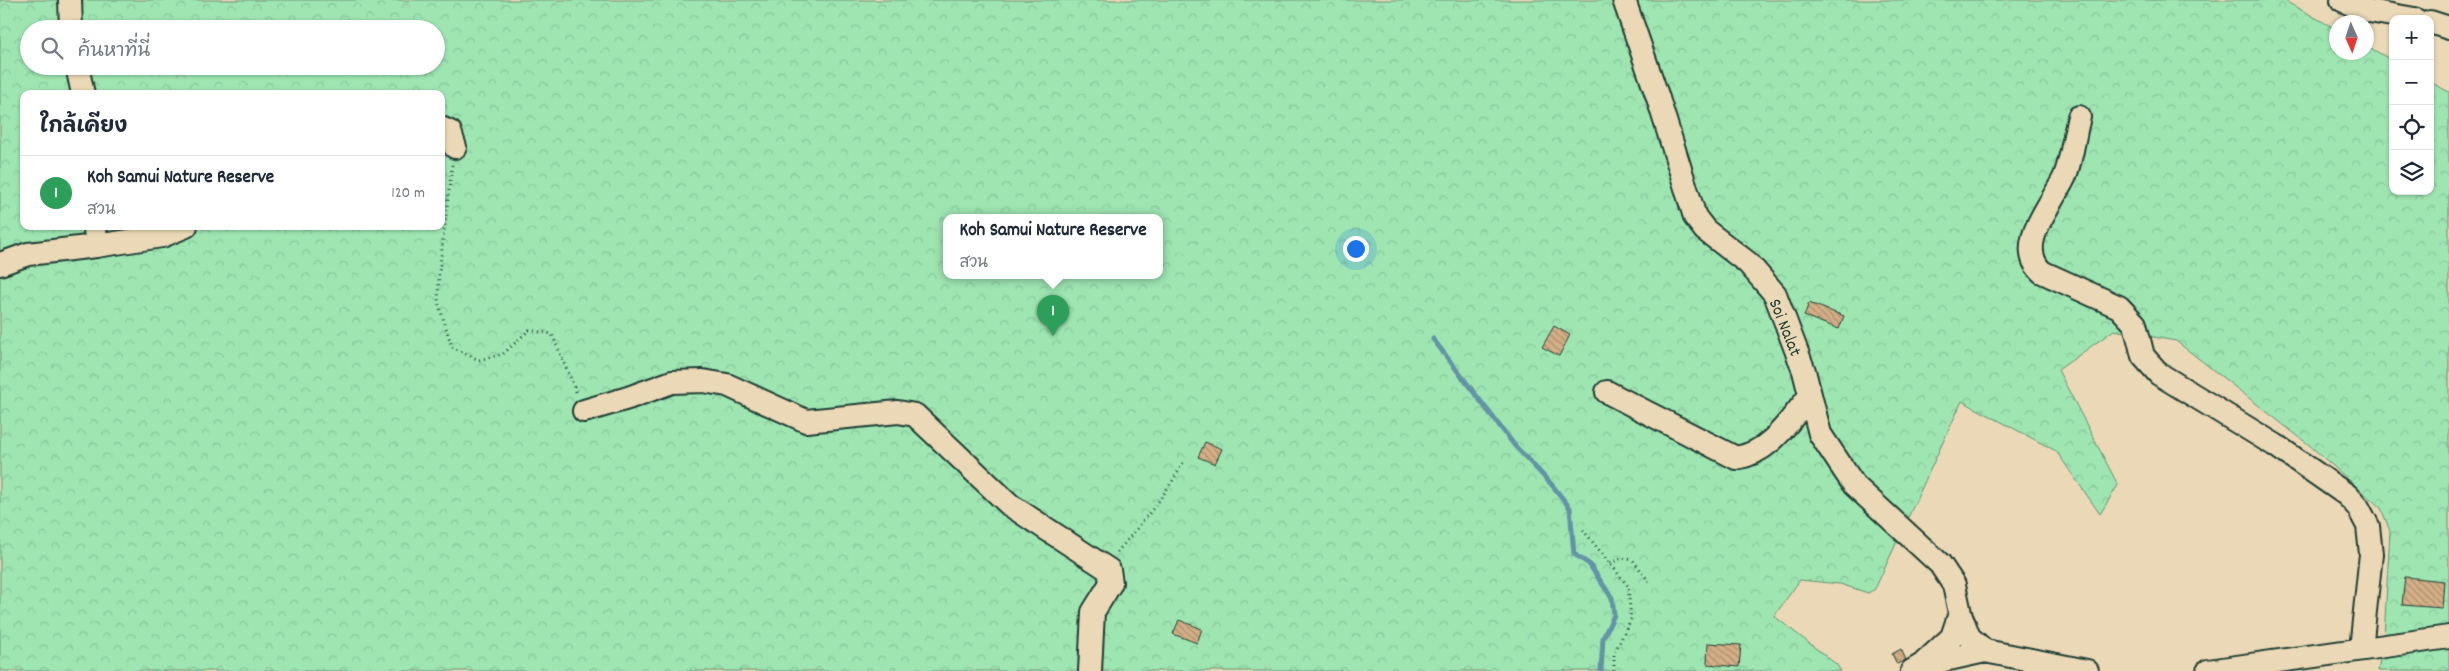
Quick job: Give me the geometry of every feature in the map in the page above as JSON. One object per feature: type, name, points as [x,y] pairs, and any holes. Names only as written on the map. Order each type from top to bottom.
[{"type":"street","points":[[70,0],[71,20]]},
{"type":"street","name":"Soi Nalat","points":[[1624,0],[1657,96],[1695,217],[1705,230],[1748,263],[1775,294],[1804,371],[1809,397],[1820,434],[1854,485],[1940,564],[1954,585],[1960,613],[1969,637],[1985,651]]},
{"type":"street","points":[[2342,0],[2364,10],[2392,15]]},
{"type":"street","points":[[2434,23],[2449,28]]},
{"type":"street","points":[[79,75],[82,90]]},
{"type":"street","points":[[2079,117],[2065,175],[2032,237],[2030,251],[2034,264],[2042,272],[2119,307],[2135,324],[2143,356],[2159,374],[2275,445],[2347,495],[2358,507],[2368,526],[2372,554],[2361,649]]},
{"type":"street","points":[[445,130],[450,132],[455,147]]},
{"type":"street","points":[[0,264],[28,254],[96,236],[162,236],[176,230]]},
{"type":"street","points":[[584,411],[672,382],[702,381],[727,385],[806,421],[907,412],[915,415],[1010,505],[1104,565],[1112,577],[1111,583],[1093,612],[1090,671]]},
{"type":"street","points":[[1607,392],[1736,458],[1751,456],[1770,442],[1809,397]]},
{"type":"street","points":[[1917,668],[1952,637],[1960,613]]},
{"type":"street","points":[[2208,671],[2449,637]]},
{"type":"street","points":[[1917,668],[1985,651],[2087,671]]},
{"type":"path","points":[[445,226],[455,147]]},
{"type":"path","points":[[445,230],[438,282],[438,302],[452,348],[480,360],[503,354],[529,330],[552,334],[584,411]]},
{"type":"path","points":[[1104,565],[1148,517],[1172,484],[1184,461]]},
{"type":"path","points":[[1583,530],[1628,586],[1631,619],[1614,654],[1614,671]]},
{"type":"path","points":[[1610,563],[1622,558],[1633,560],[1650,583]]},
{"type":"green space","points":[[0,0],[2283,0],[2329,25],[2329,60],[2374,60],[2374,50],[2389,59],[2389,195],[2434,195],[2434,84],[2449,92],[2449,671],[2378,671],[2384,637],[2390,531],[2381,508],[2308,444],[2176,341],[2114,330],[2058,370],[2118,485],[2100,514],[2056,451],[1962,401],[1875,589],[1868,593],[1840,584],[1800,580],[1774,616],[1836,664],[1841,671],[0,671]]},
{"type":"building","points":[[1809,303],[1844,316],[1839,329],[1804,316]]},
{"type":"building","points":[[1554,326],[1570,335],[1559,356],[1542,347]]},
{"type":"building","points":[[1205,442],[1222,449],[1215,464],[1198,457]]},
{"type":"building","points":[[2405,577],[2444,581],[2442,608],[2402,605]]},
{"type":"building","points":[[1179,620],[1202,629],[1197,643],[1173,634]]},
{"type":"building","points":[[1708,643],[1741,645],[1739,667],[1707,664]]},
{"type":"building","points":[[1901,649],[1906,660],[1897,664],[1892,654]]},
{"type":"waterway","points":[[1433,339],[1515,446],[1552,485],[1570,508],[1574,554],[1589,564],[1612,598],[1614,615],[1603,638],[1601,671]]},
{"type":"place","name":"Koh Samui Nature Reserve","points":[[1053,336]]}]
